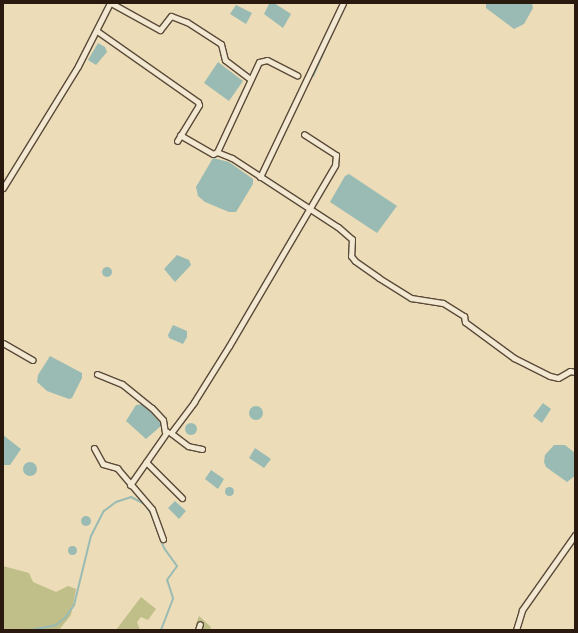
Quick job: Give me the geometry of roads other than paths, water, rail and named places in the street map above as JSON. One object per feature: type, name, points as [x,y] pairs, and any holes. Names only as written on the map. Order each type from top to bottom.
[{"type":"street","points":[[3,188],[45,122],[97,31],[110,3],[160,30],[171,16],[187,22],[221,44],[225,60],[250,79]]},
{"type":"street","points":[[260,177],[343,3]]},
{"type":"street","points":[[97,31],[198,102],[199,105],[176,141]]},
{"type":"street","points":[[217,152],[257,64],[264,59],[297,75]]},
{"type":"street","points":[[130,485],[168,432],[194,402],[229,346],[328,177],[336,155],[304,134]]},
{"type":"street","points":[[180,135],[213,154],[217,152],[232,158],[348,235],[353,242],[351,256],[358,265],[411,298],[443,303],[464,316],[465,322],[514,358],[550,376],[558,378],[568,372],[575,372]]},
{"type":"street","points":[[3,343],[33,360]]},
{"type":"street","points":[[98,374],[122,384],[152,408],[163,420],[168,432],[188,446],[202,449]]},
{"type":"street","points":[[94,448],[103,464],[117,468],[152,509],[163,539]]},
{"type":"street","points":[[146,462],[182,498]]},
{"type":"street","points":[[516,630],[522,610],[575,535]]},
{"type":"water","points":[[274,3],[291,14],[283,28],[264,14],[269,4]]},
{"type":"water","points":[[486,3],[532,3],[533,8],[524,24],[514,29],[486,8]]},
{"type":"water","points":[[236,5],[252,13],[246,24],[230,14]]},
{"type":"water","points":[[98,43],[105,47],[107,52],[96,65],[88,60]]},
{"type":"water","points":[[218,62],[243,81],[229,101],[204,83]]},
{"type":"water","points":[[213,158],[229,162],[253,179],[253,184],[236,212],[229,212],[205,202],[198,196],[196,187]]},
{"type":"water","points":[[349,174],[397,206],[377,233],[330,202],[345,176]]},
{"type":"water","points":[[177,255],[189,260],[191,265],[175,282],[164,269]]},
{"type":"water","points":[[107,267],[112,272],[107,277],[102,272]]},
{"type":"water","points":[[173,325],[187,331],[187,337],[183,344],[169,338],[168,335]]},
{"type":"water","points":[[50,356],[82,373],[82,378],[72,398],[69,399],[47,391],[37,382],[38,375]]},
{"type":"water","points":[[543,403],[551,409],[542,423],[533,416]]},
{"type":"water","points":[[144,404],[162,425],[146,439],[126,421],[136,405]]},
{"type":"water","points":[[253,406],[259,406],[263,410],[263,416],[259,420],[253,420],[249,416],[249,410]]},
{"type":"water","points":[[191,423],[195,425],[197,429],[195,433],[191,435],[187,433],[185,429],[187,425]]},
{"type":"water","points":[[3,435],[21,449],[10,465],[3,465]]},
{"type":"water","points":[[554,445],[565,445],[575,453],[575,476],[567,482],[546,467],[544,462],[545,455]]},
{"type":"water","points":[[255,448],[271,459],[264,468],[249,458]]},
{"type":"water","points":[[30,462],[35,464],[37,469],[35,474],[30,476],[25,474],[23,469],[25,464]]},
{"type":"water","points":[[211,470],[224,479],[218,489],[205,479]]},
{"type":"water","points":[[229,486],[234,491],[229,496],[224,491]]},
{"type":"water","points":[[175,501],[186,511],[179,519],[168,508]]},
{"type":"water","points":[[84,516],[88,516],[90,517],[90,525],[84,526],[81,523],[81,519]]},
{"type":"water","points":[[72,545],[77,550],[72,555],[67,550]]},
{"type":"waterway","points":[[313,76],[345,4]]},
{"type":"waterway","points":[[31,630],[56,625],[65,618],[74,605],[91,536],[104,511],[116,502],[131,497],[145,504],[153,517]]},
{"type":"waterway","points":[[161,540],[164,548],[177,566],[167,580],[173,598],[161,630]]}]
